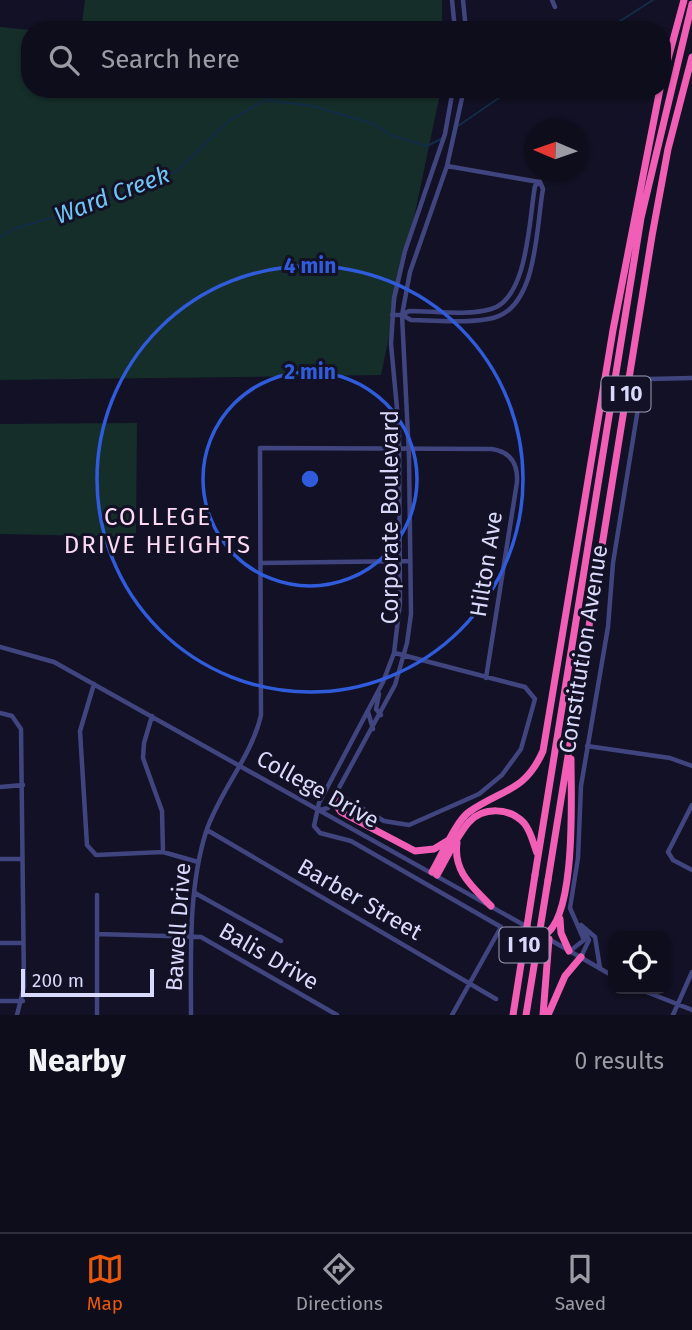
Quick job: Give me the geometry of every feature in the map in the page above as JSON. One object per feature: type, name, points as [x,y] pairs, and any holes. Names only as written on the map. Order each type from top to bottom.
[{"type":"highway","points":[[671,48],[684,0]]},
{"type":"highway","name":"I 10","points":[[671,82],[692,4]]},
{"type":"highway","name":"I 10","points":[[526,1015],[652,236],[668,149],[692,57]]},
{"type":"highway","points":[[435,874],[469,812],[507,794],[524,781],[543,751],[613,330],[658,98]]},
{"type":"highway","name":"I 10","points":[[513,1015],[636,244],[667,98]]},
{"type":"highway","points":[[569,951],[560,930],[560,910],[570,853],[571,734]]},
{"type":"highway","points":[[336,794],[336,805],[341,813],[411,850],[434,849],[456,837],[475,817],[487,811],[501,811],[514,815],[525,825],[538,855]]},
{"type":"highway","points":[[456,837],[456,856],[461,873],[491,906]]},
{"type":"highway","points":[[545,1015],[546,938],[553,929],[560,910]]},
{"type":"highway","points":[[545,1015],[565,976],[581,957]]},
{"type":"street","points":[[452,0],[454,21]]},
{"type":"street","points":[[463,0],[465,21]]},
{"type":"street","points":[[552,0],[555,7]]},
{"type":"street","name":"Corporate Boulevard","points":[[452,98],[433,172],[398,275],[392,315],[399,449],[399,630],[394,653],[379,690],[319,803],[320,810],[328,808],[381,715],[407,643],[410,561],[409,449],[402,315],[410,272],[447,166],[463,98]]},
{"type":"street","points":[[447,166],[524,179]]},
{"type":"street","points":[[392,315],[402,315],[411,320],[490,319],[502,315],[520,301],[527,285],[543,188],[540,182],[535,186],[519,282],[512,295],[489,310],[409,311],[402,315]]},
{"type":"street","points":[[526,232],[535,233]]},
{"type":"street","points":[[519,282],[527,285]]},
{"type":"street","points":[[497,307],[502,315]]},
{"type":"street","points":[[453,311],[453,320]]},
{"type":"street","name":"Constitution Avenue","points":[[581,957],[589,940],[570,908],[578,858],[580,786],[608,627],[613,563],[640,390],[645,381],[692,378]]},
{"type":"street","name":"Bawell Drive","points":[[191,1015],[198,862],[207,830],[258,729],[261,715],[260,448],[399,449]]},
{"type":"street","points":[[399,449],[409,449]]},
{"type":"street","name":"Hilton Ave","points":[[409,449],[492,449],[510,457],[516,468],[517,482],[486,678]]},
{"type":"street","points":[[400,505],[406,515],[410,515]]},
{"type":"street","points":[[261,563],[410,561]]},
{"type":"street","points":[[399,630],[402,639],[407,643]]},
{"type":"street","name":"College Drive","points":[[0,648],[40,657],[94,684],[608,973]]},
{"type":"street","points":[[336,794],[384,821],[409,825],[480,794],[502,775],[521,749],[533,714],[535,699],[525,687],[394,653]]},
{"type":"street","points":[[94,684],[80,731],[87,845],[96,855],[163,852],[198,862]]},
{"type":"street","points":[[379,690],[376,709],[381,715]]},
{"type":"street","points":[[368,712],[373,730]]},
{"type":"street","points":[[0,713],[12,716],[22,729],[23,1001],[17,1015]]},
{"type":"street","points":[[152,716],[144,743],[144,758],[163,811],[163,852]]},
{"type":"street","points":[[587,746],[676,759],[692,766]]},
{"type":"street","points":[[347,752],[355,761]]},
{"type":"street","points":[[0,787],[23,785]]},
{"type":"street","points":[[692,805],[668,852],[671,858],[692,870]]},
{"type":"street","points":[[320,810],[314,825],[316,831],[351,841],[501,927],[452,1015]]},
{"type":"street","name":"Barber Street","points":[[207,830],[496,999]]},
{"type":"street","points":[[0,859],[22,859]]},
{"type":"street","points":[[195,893],[281,941]]},
{"type":"street","points":[[97,895],[97,1015]]},
{"type":"street","name":"Constitution Avenue","points":[[569,951],[584,940],[579,924]]},
{"type":"street","name":"Constitution Avenue","points":[[579,924],[595,937],[600,969]]},
{"type":"street","name":"Balis Drive","points":[[97,933],[201,937],[337,1015]]},
{"type":"street","points":[[0,943],[23,943]]},
{"type":"street","points":[[673,1015],[692,972]]},
{"type":"street","points":[[652,994],[692,1010]]},
{"type":"street","points":[[0,1001],[23,1001]]},
{"type":"green space","points":[[85,0],[442,0],[442,21],[82,21]]},
{"type":"green space","points":[[0,27],[21,29],[21,98],[439,98],[381,375],[0,380]]},
{"type":"green space","points":[[137,423],[136,537],[0,534],[0,424]]},
{"type":"waterway","name":"Ward Creek","points":[[620,21],[653,0]]},
{"type":"waterway","name":"Ward Creek","points":[[458,126],[499,98]]},
{"type":"waterway","name":"Ward Creek","points":[[0,238],[14,229],[96,204],[177,171],[230,120],[265,100],[313,106],[374,124],[393,136],[427,146],[443,138]]},
{"type":"district","name":"COLLEGE DRIVE HEIGHTS","points":[[158,531]]}]
